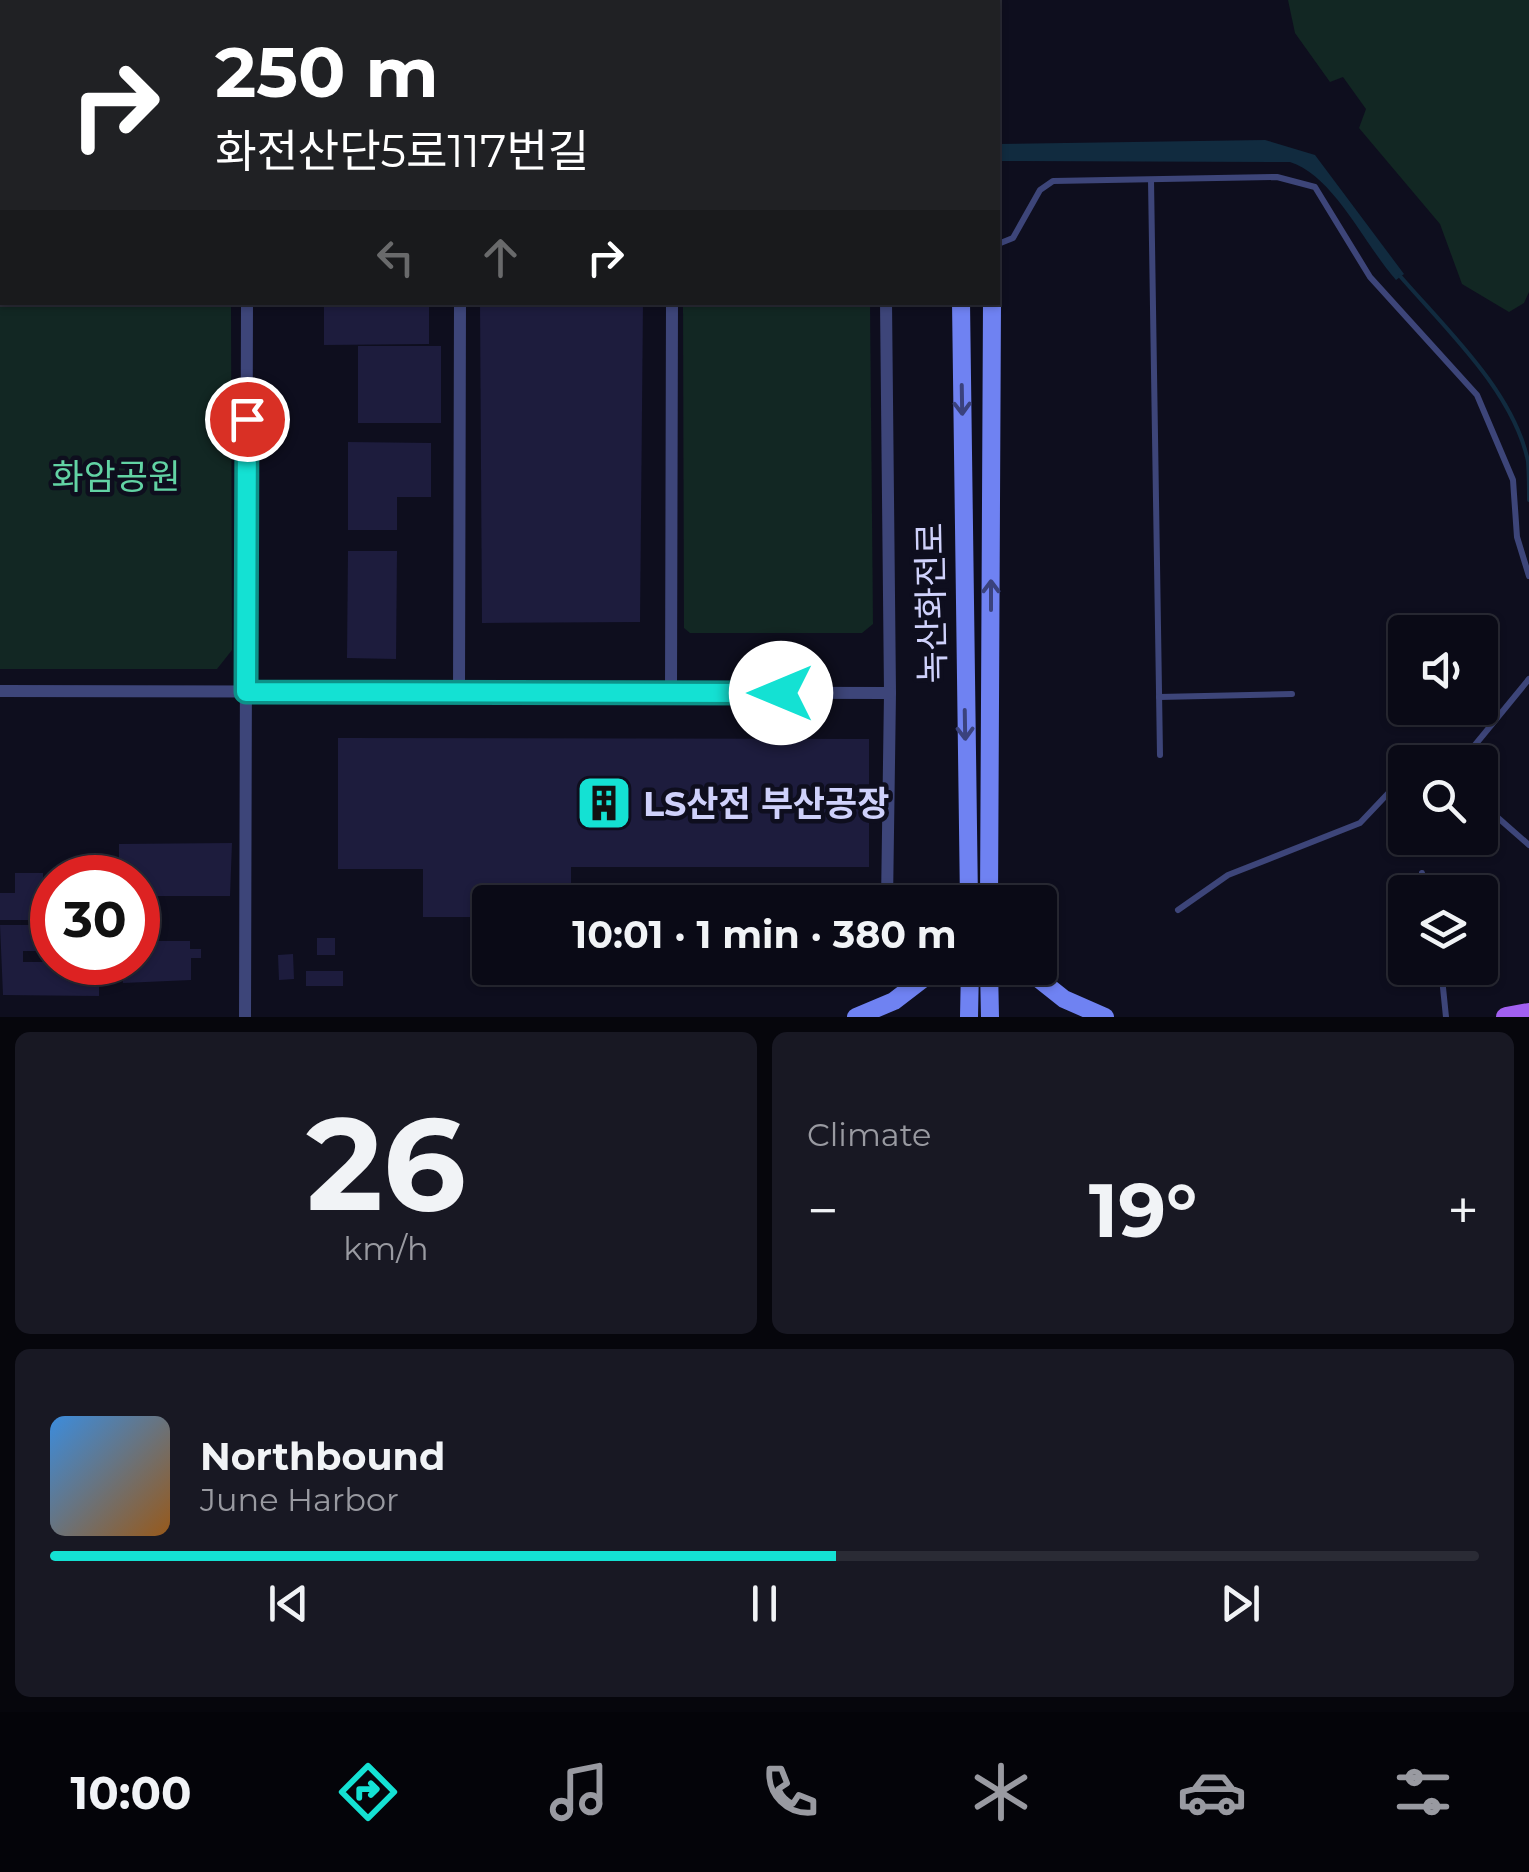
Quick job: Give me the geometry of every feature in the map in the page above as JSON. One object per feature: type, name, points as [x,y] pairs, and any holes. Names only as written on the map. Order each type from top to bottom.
[{"type":"main road","name":"녹산화전로","points":[[961,305],[966,885]]},
{"type":"main road","name":"녹산화전로","points":[[990,885],[992,305]]},
{"type":"main road","points":[[990,838],[997,885]]},
{"type":"main road","points":[[856,1017],[894,1001],[915,985]]},
{"type":"main road","points":[[970,985],[970,1017]]},
{"type":"main road","points":[[990,985],[990,1017]]},
{"type":"main road","points":[[1046,985],[1064,999],[1106,1017]]},
{"type":"main road","points":[[1506,1017],[1529,1013]]},
{"type":"street","points":[[245,1017],[248,305]]},
{"type":"street","points":[[459,692],[460,305]]},
{"type":"street","points":[[671,692],[672,305]]},
{"type":"street","points":[[886,305],[890,693],[887,885]]},
{"type":"street","points":[[0,691],[890,693]]},
{"type":"lane","points":[[1000,243],[1020,230],[1046,183],[1277,177],[1299,179],[1315,187],[1370,277],[1477,395],[1514,480],[1517,537],[1529,576]]},
{"type":"lane","points":[[1150,180],[1160,755]]},
{"type":"lane","points":[[1475,745],[1529,680]]},
{"type":"lane","points":[[1159,697],[1292,694]]},
{"type":"lane","points":[[1178,910],[1228,875],[1360,823],[1388,793]]},
{"type":"lane","points":[[1498,818],[1529,845]]},
{"type":"lane","points":[[1443,985],[1446,1017]]},
{"type":"green space","points":[[1288,0],[1529,0],[1529,292],[1524,303],[1509,312],[1462,284],[1440,224],[1359,128],[1366,109],[1343,77],[1330,82],[1295,33]]},
{"type":"green space","name":"화암공원","points":[[0,305],[231,305],[232,650],[217,669],[0,669]]},
{"type":"green space","points":[[683,305],[870,305],[873,624],[862,633],[690,633],[684,628]]},
{"type":"water","points":[[1265,140],[1315,155],[1404,274],[1396,280],[1321,181],[1290,162],[1000,161],[1000,144]]},
{"type":"building","points":[[324,305],[429,305],[429,344],[324,345]]},
{"type":"building","points":[[480,305],[643,305],[640,622],[482,623]]},
{"type":"building","points":[[358,346],[441,346],[441,423],[358,423]]},
{"type":"building","points":[[348,442],[431,443],[431,497],[397,497],[397,530],[348,530]]},
{"type":"building","points":[[348,551],[397,551],[396,659],[347,658]]},
{"type":"building","name":"LS산전 부산공장","points":[[338,738],[869,739],[869,867],[571,867],[571,885],[472,885],[472,917],[423,917],[423,869],[338,869]]},
{"type":"building","points":[[232,843],[230,896],[160,896],[160,855],[119,855],[119,844]]},
{"type":"building","points":[[15,873],[30,873],[30,920],[0,920],[0,893],[15,893]]},
{"type":"building","points":[[0,925],[30,925],[30,951],[23,951],[23,962],[30,962],[30,985],[99,985],[99,996],[3,995]]},
{"type":"building","points":[[317,938],[335,938],[335,955],[317,955]]},
{"type":"building","points":[[160,941],[190,941],[190,949],[201,949],[201,958],[191,958],[191,980],[160,981]]},
{"type":"building","points":[[293,954],[294,979],[279,980],[278,955]]},
{"type":"building","points":[[306,971],[343,971],[343,986],[306,986]]},
{"type":"waterway","points":[[1400,276],[1476,362],[1508,410],[1528,461],[1529,500]]},
{"type":"place","name":"LS산전 부산공장","points":[[604,803]]},
{"type":"route","points":[[247,419],[246,692],[781,693]]}]
